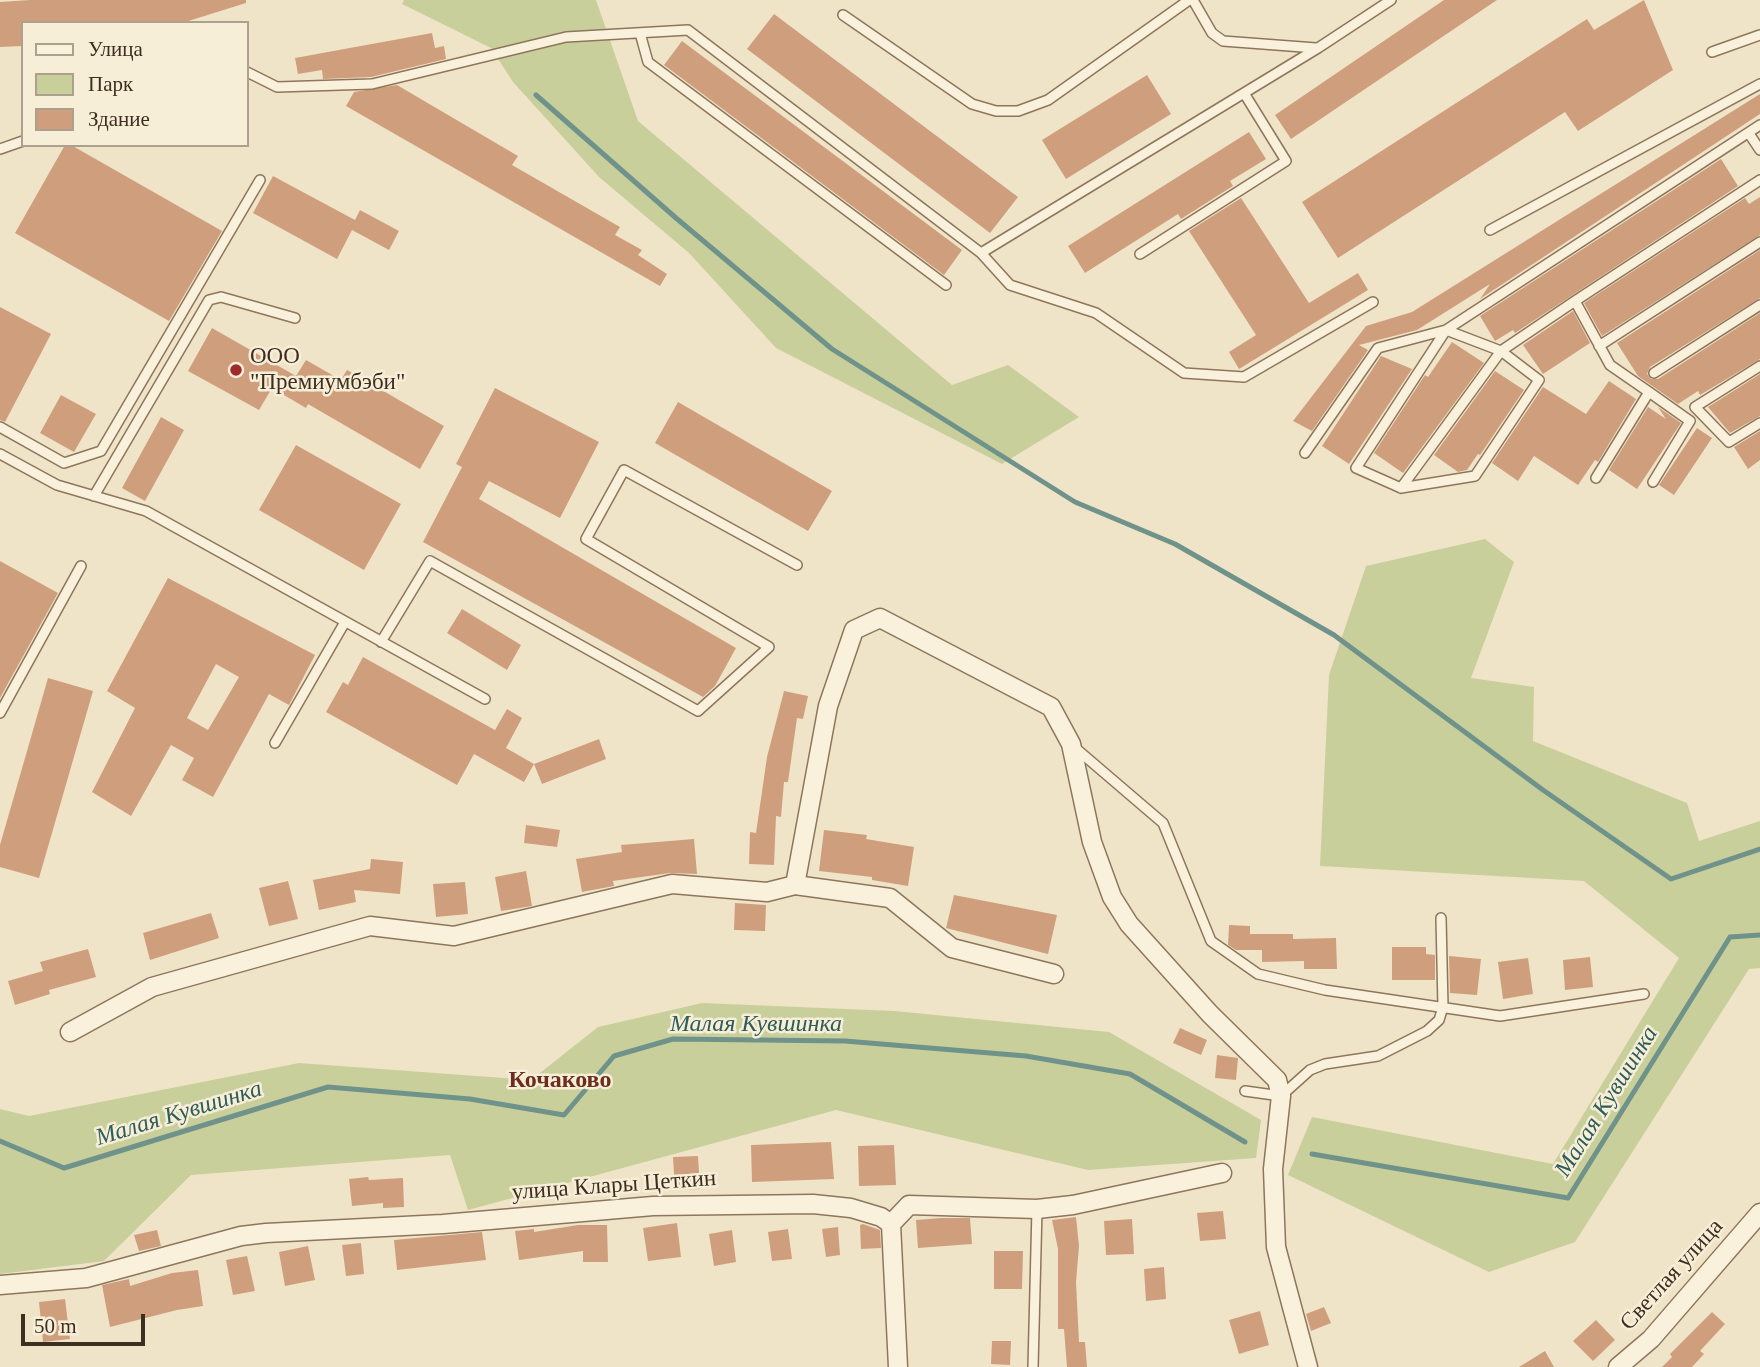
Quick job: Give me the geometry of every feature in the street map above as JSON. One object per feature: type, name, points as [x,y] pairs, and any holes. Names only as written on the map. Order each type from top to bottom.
[{"type":"street","points":[[795,886],[828,706],[854,630],[880,618],[1051,707],[1071,744],[1092,842],[1112,897],[1129,924],[1210,1014],[1276,1080],[1280,1096],[1273,1169],[1276,1247],[1308,1367]]},
{"type":"street","points":[[70,1032],[152,986],[370,926],[454,936],[672,884],[767,892],[795,886],[890,898],[952,948],[1054,974]]},
{"type":"street","points":[[851,1208],[909,1205],[1037,1209],[1073,1205],[1222,1173]]},
{"type":"street","name":"улица Клары Цеткин","points":[[0,1285],[86,1278],[241,1236],[266,1233],[443,1224],[718,1202],[813,1203],[851,1208],[881,1217],[891,1224]]},
{"type":"street","points":[[898,1367],[891,1224],[909,1205]]},
{"type":"street","name":"Светлая улица","points":[[1618,1367],[1651,1339],[1760,1213]]},
{"type":"lane","points":[[843,15],[972,104],[996,111],[1018,111],[1048,100],[1191,0],[1212,33],[1223,41],[1318,48]]},
{"type":"lane","points":[[981,253],[1318,48],[1391,0]]},
{"type":"lane","points":[[248,72],[277,87],[372,84],[566,37],[688,30],[981,253],[1010,285],[1097,313],[1184,373],[1244,377],[1373,302]]},
{"type":"lane","points":[[640,33],[648,62],[946,285]]},
{"type":"lane","points":[[1712,52],[1760,35]]},
{"type":"lane","points":[[1490,230],[1760,84]]},
{"type":"lane","points":[[1140,254],[1286,161],[1244,93]]},
{"type":"lane","points":[[1305,453],[1378,348],[1446,330],[1750,135],[1760,125]]},
{"type":"lane","points":[[1750,135],[1760,150]]},
{"type":"lane","points":[[0,149],[21,142]]},
{"type":"lane","points":[[0,427],[64,463],[101,451],[260,180]]},
{"type":"lane","points":[[1401,488],[1501,351],[1760,180]]},
{"type":"lane","points":[[1599,346],[1760,242]]},
{"type":"lane","points":[[94,496],[209,300],[220,297],[295,318]]},
{"type":"lane","points":[[1575,301],[1610,365],[1690,421],[1653,482]]},
{"type":"lane","points":[[1654,373],[1760,305]]},
{"type":"lane","points":[[1446,330],[1501,351],[1539,380],[1475,476],[1401,488],[1356,468],[1446,330]]},
{"type":"lane","points":[[1760,366],[1695,407],[1730,442],[1760,422]]},
{"type":"lane","points":[[1596,478],[1649,392]]},
{"type":"lane","points":[[0,454],[57,485],[146,512],[485,699]]},
{"type":"lane","points":[[381,642],[429,561],[698,711],[769,647],[586,539],[624,470],[797,565]]},
{"type":"lane","points":[[0,713],[81,566]]},
{"type":"lane","points":[[275,743],[345,622]]},
{"type":"lane","points":[[1071,744],[1163,824],[1211,940],[1258,974],[1325,990],[1500,1016],[1644,994]]},
{"type":"lane","points":[[1245,1091],[1280,1096],[1310,1070],[1325,1064],[1378,1056],[1427,1031],[1439,1020],[1443,1007],[1441,918]]},
{"type":"lane","points":[[1033,1367],[1037,1209]]},
{"type":"green space","points":[[404,0],[596,0],[638,121],[952,385],[1008,365],[1079,417],[1002,464],[776,348],[689,253],[599,177],[513,82],[491,48],[402,4]]},
{"type":"green space","points":[[1485,539],[1514,562],[1471,678],[1534,687],[1533,741],[1687,803],[1699,841],[1760,821],[1760,968],[1749,969],[1575,1242],[1489,1272],[1288,1175],[1312,1117],[1553,1164],[1679,958],[1584,881],[1320,866],[1329,675],[1366,566]]},
{"type":"green space","points":[[702,1003],[895,1011],[1109,1032],[1261,1120],[1256,1158],[1088,1170],[836,1110],[468,1210],[450,1155],[191,1175],[104,1261],[0,1274],[0,1109],[29,1116],[299,1063],[531,1080],[598,1027]]},
{"type":"building","points":[[246,0],[246,3],[188,21],[21,21],[21,46],[0,47],[0,2]]},
{"type":"building","points":[[1444,0],[1497,0],[1291,139],[1275,115]]},
{"type":"building","points":[[1644,0],[1673,70],[1578,131],[1565,112],[1338,258],[1302,202],[1587,19],[1594,30]]},
{"type":"building","points":[[774,14],[1018,197],[990,233],[747,49]]},
{"type":"building","points":[[432,33],[435,48],[444,46],[446,59],[371,77],[323,79],[322,70],[298,74],[295,58]]},
{"type":"building","points":[[682,41],[962,250],[944,275],[664,65]]},
{"type":"building","points":[[1147,75],[1171,114],[1066,179],[1042,140]]},
{"type":"building","points":[[397,85],[518,156],[512,165],[620,227],[615,235],[642,250],[638,255],[667,274],[660,286],[346,106],[354,92]]},
{"type":"building","points":[[1760,94],[1760,114],[1480,299],[1490,284],[1417,330],[1359,345],[1368,350],[1312,431],[1293,421],[1366,326],[1412,312]]},
{"type":"building","points":[[1249,132],[1266,159],[1230,181],[1233,186],[1181,219],[1178,214],[1085,273],[1068,246]]},
{"type":"building","points":[[64,147],[75,147],[222,231],[169,321],[15,233]]},
{"type":"building","points":[[1721,159],[1738,186],[1515,333],[1513,330],[1495,341],[1480,316]]},
{"type":"building","points":[[273,176],[355,220],[360,210],[399,231],[389,250],[352,230],[337,259],[253,213]]},
{"type":"building","points":[[1760,197],[1760,235],[1602,336],[1584,303],[1745,198],[1749,204]]},
{"type":"building","points":[[1241,198],[1309,303],[1358,273],[1368,290],[1239,369],[1229,352],[1256,335],[1189,231]]},
{"type":"building","points":[[1760,250],[1760,298],[1650,367],[1647,374],[1651,379],[1658,379],[1760,313],[1760,359],[1700,395],[1698,391],[1678,404],[1638,376],[1617,343]]},
{"type":"building","points":[[0,307],[51,334],[5,422],[0,420]]},
{"type":"building","points":[[1573,311],[1590,343],[1543,374],[1523,345]]},
{"type":"building","points":[[212,328],[296,376],[306,360],[341,380],[347,370],[444,426],[420,469],[308,404],[306,408],[272,388],[259,410],[188,371]]},
{"type":"building","points":[[1452,342],[1484,363],[1403,473],[1374,453],[1425,375],[1428,377]]},
{"type":"building","points":[[1381,356],[1412,369],[1349,464],[1322,446]]},
{"type":"building","points":[[1495,371],[1524,390],[1480,455],[1478,454],[1467,470],[1458,472],[1434,455]]},
{"type":"building","points":[[1760,374],[1760,416],[1730,433],[1708,407]]},
{"type":"building","points":[[1609,381],[1636,399],[1598,462],[1595,460],[1578,485],[1534,456],[1518,481],[1492,463],[1543,387],[1586,414]]},
{"type":"building","points":[[495,388],[599,442],[560,518],[489,481],[479,499],[736,648],[715,686],[703,697],[423,542],[462,467],[456,464]]},
{"type":"building","points":[[61,395],[96,414],[74,452],[40,433]]},
{"type":"building","points":[[678,402],[832,491],[808,531],[655,443]]},
{"type":"building","points":[[1648,407],[1666,419],[1658,407],[1681,423],[1637,489],[1609,470]]},
{"type":"building","points":[[161,417],[184,430],[145,501],[122,488]]},
{"type":"building","points":[[1697,428],[1712,438],[1674,495],[1659,485]]},
{"type":"building","points":[[1760,431],[1760,460],[1748,469],[1734,447]]},
{"type":"building","points":[[296,445],[401,504],[364,570],[259,510]]},
{"type":"building","points":[[0,561],[58,593],[0,698]]},
{"type":"building","points":[[168,578],[315,655],[289,705],[269,694],[213,797],[182,780],[194,758],[171,745],[131,816],[92,792],[135,708],[107,691]],"holes":[[[216,664],[239,677],[208,730],[187,718]]]},
{"type":"building","points":[[462,609],[521,645],[507,670],[447,633]]},
{"type":"building","points":[[363,657],[495,730],[507,709],[522,718],[506,748],[534,764],[524,782],[474,754],[457,785],[326,712],[343,682],[348,685]]},
{"type":"building","points":[[48,678],[93,691],[39,878],[0,867],[0,845]]},
{"type":"building","points":[[784,691],[808,696],[803,719],[797,718],[788,782],[784,782],[781,817],[776,816],[774,865],[749,864],[750,832],[756,833],[767,757]]},
{"type":"building","points":[[599,739],[606,759],[542,784],[534,764]]},
{"type":"building","points":[[526,825],[560,830],[557,847],[524,843]]},
{"type":"building","points":[[824,830],[867,835],[866,839],[914,847],[908,886],[872,880],[872,877],[819,871]]},
{"type":"building","points":[[694,839],[697,874],[670,873],[613,881],[614,886],[582,892],[576,859],[622,852],[621,845]]},
{"type":"building","points":[[371,859],[403,862],[400,894],[354,890],[356,902],[319,910],[313,880],[370,869]]},
{"type":"building","points":[[526,871],[532,906],[501,911],[495,877]]},
{"type":"building","points":[[288,881],[298,919],[269,926],[259,888]]},
{"type":"building","points":[[465,882],[468,914],[436,917],[433,884]]},
{"type":"building","points":[[954,895],[1057,915],[1048,954],[946,928]]},
{"type":"building","points":[[735,903],[766,905],[765,931],[734,930]]},
{"type":"building","points":[[211,913],[219,938],[150,960],[143,933]]},
{"type":"building","points":[[1229,925],[1250,926],[1250,934],[1293,934],[1293,939],[1336,938],[1337,969],[1304,969],[1304,961],[1262,962],[1262,950],[1236,950],[1228,945]]},
{"type":"building","points":[[1392,947],[1426,947],[1426,954],[1435,955],[1435,980],[1392,980]]},
{"type":"building","points":[[88,949],[96,977],[49,990],[50,994],[15,1005],[8,981],[43,971],[40,962]]},
{"type":"building","points":[[1449,956],[1481,959],[1477,995],[1450,993]]},
{"type":"building","points":[[1590,957],[1593,987],[1565,990],[1563,960]]},
{"type":"building","points":[[1528,958],[1533,994],[1503,999],[1498,962]]},
{"type":"building","points":[[1180,1028],[1207,1040],[1201,1055],[1173,1043]]},
{"type":"building","points":[[1217,1055],[1238,1058],[1236,1080],[1215,1078]]},
{"type":"building","points":[[831,1142],[834,1179],[752,1182],[751,1145]]},
{"type":"building","points":[[894,1145],[896,1185],[859,1186],[858,1146]]},
{"type":"building","points":[[698,1156],[700,1189],[675,1190],[673,1157]]},
{"type":"building","points":[[368,1177],[369,1180],[403,1178],[404,1207],[383,1208],[383,1203],[352,1206],[349,1179]]},
{"type":"building","points":[[1223,1211],[1226,1239],[1200,1241],[1197,1213]]},
{"type":"building","points":[[1076,1217],[1079,1246],[1076,1282],[1079,1342],[1085,1342],[1087,1367],[1067,1367],[1064,1329],[1058,1329],[1058,1249],[1052,1220]]},
{"type":"building","points":[[970,1218],[972,1244],[918,1248],[916,1220]]},
{"type":"building","points":[[1132,1219],[1134,1254],[1106,1255],[1104,1221]]},
{"type":"building","points":[[677,1223],[681,1257],[648,1261],[643,1228]]},
{"type":"building","points":[[578,1225],[607,1225],[608,1262],[583,1262],[583,1251],[519,1260],[515,1231],[534,1229],[534,1232]]},
{"type":"building","points":[[860,1225],[880,1230],[881,1248],[861,1249]]},
{"type":"building","points":[[838,1227],[840,1255],[826,1257],[822,1229]]},
{"type":"building","points":[[788,1229],[792,1259],[772,1261],[768,1232]]},
{"type":"building","points":[[157,1230],[161,1246],[139,1251],[134,1235]]},
{"type":"building","points":[[732,1230],[736,1262],[714,1266],[709,1234]]},
{"type":"building","points":[[482,1232],[486,1260],[397,1270],[394,1240]]},
{"type":"building","points":[[361,1243],[364,1274],[346,1276],[342,1245]]},
{"type":"building","points":[[308,1246],[315,1280],[285,1286],[279,1252]]},
{"type":"building","points":[[994,1251],[1023,1251],[1022,1289],[994,1289]]},
{"type":"building","points":[[247,1256],[255,1291],[233,1295],[226,1260]]},
{"type":"building","points":[[1164,1267],[1166,1299],[1146,1301],[1144,1269]]},
{"type":"building","points":[[198,1270],[203,1306],[110,1327],[102,1285],[129,1279],[130,1286],[172,1273]]},
{"type":"building","points":[[65,1299],[70,1339],[43,1342],[39,1302]]},
{"type":"building","points":[[1324,1307],[1331,1323],[1311,1331],[1306,1314]]},
{"type":"building","points":[[1260,1311],[1269,1345],[1239,1354],[1229,1320]]},
{"type":"building","points":[[1712,1312],[1725,1324],[1700,1351],[1704,1354],[1692,1367],[1662,1367],[1672,1357],[1670,1354]]},
{"type":"building","points":[[1596,1320],[1615,1340],[1593,1361],[1573,1341]]},
{"type":"building","points":[[992,1341],[1011,1341],[1010,1365],[991,1364]]},
{"type":"building","points":[[1545,1351],[1554,1367],[1519,1367]]},
{"type":"waterway","points":[[536,95],[676,218],[832,349],[1075,502],[1175,544],[1334,635],[1543,790],[1671,879],[1760,849]]},
{"type":"waterway","name":"Малая Кувшинка","points":[[1312,1154],[1568,1198],[1730,937],[1760,935]]},
{"type":"waterway","name":"Малая Кувшинка","points":[[0,1141],[64,1168],[328,1087],[470,1099],[564,1115],[614,1056],[673,1039],[845,1041],[1026,1056],[1130,1074],[1245,1142]]},
{"type":"place","name":"ООО \"Премиумбэби\"","points":[[236,370]]},
{"type":"district","name":"Кочаково","points":[[560,1081]]}]
